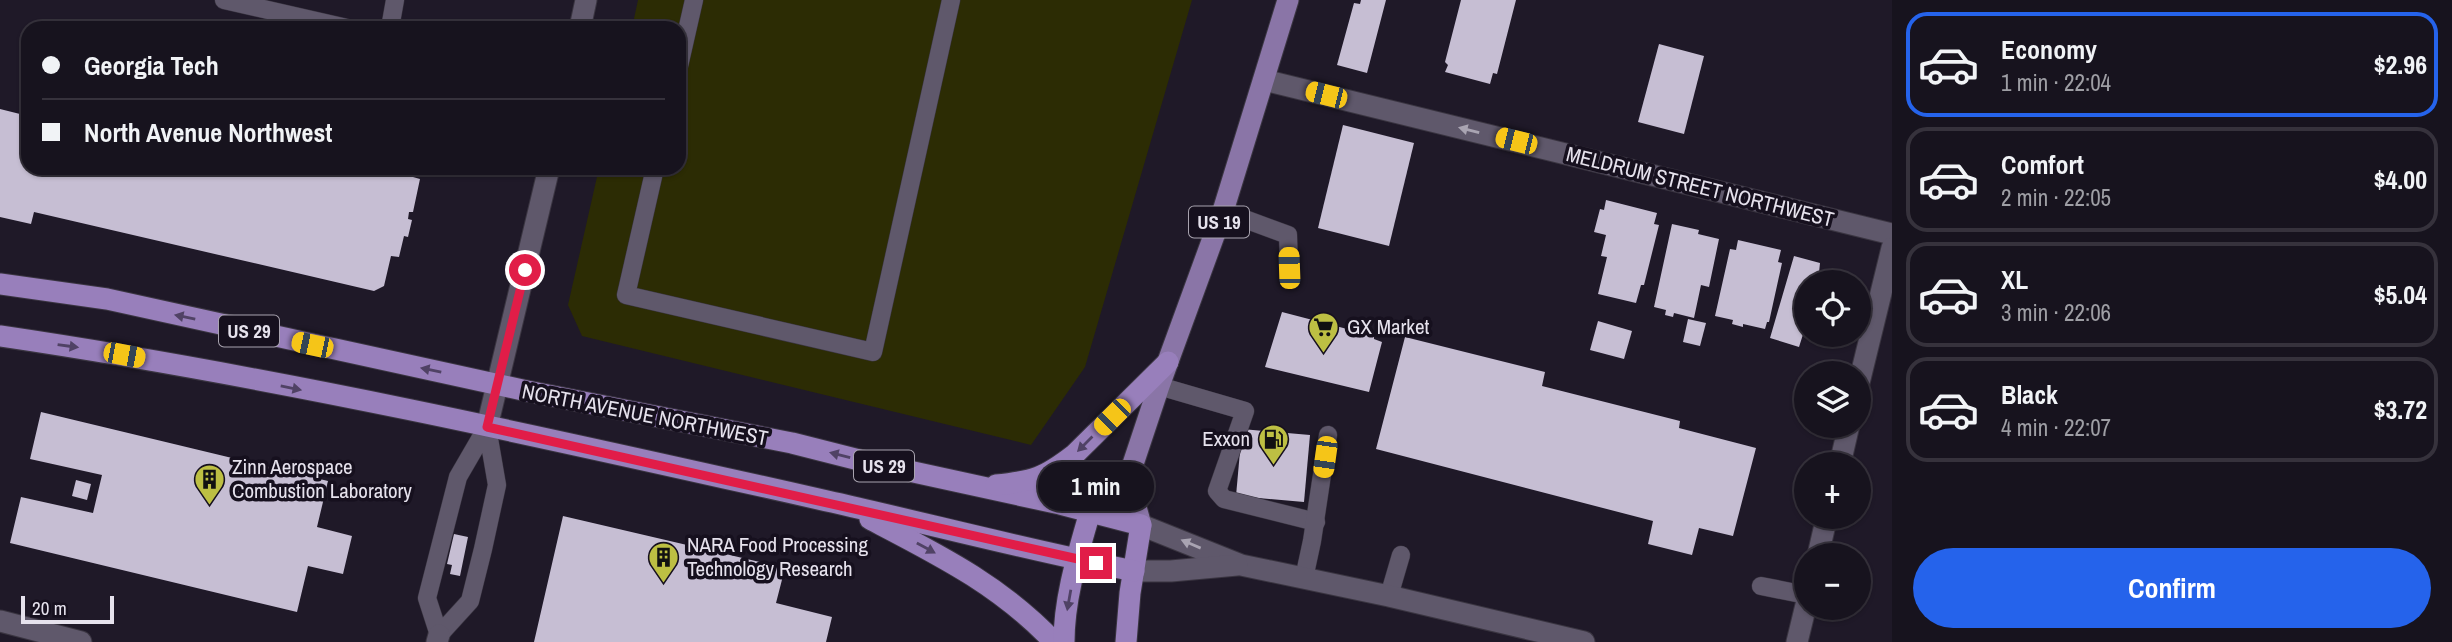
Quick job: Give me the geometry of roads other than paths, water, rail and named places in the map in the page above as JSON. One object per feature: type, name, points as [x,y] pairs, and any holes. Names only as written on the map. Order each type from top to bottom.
[{"type":"highway","name":"NORTH AVENUE NORTHWEST","points":[[0,284],[107,299],[497,385],[750,437],[792,443],[1141,525]]},
{"type":"highway","name":"NORTH AVENUE NORTHWEST","points":[[0,337],[124,355],[487,427],[1134,570]]},
{"type":"highway","name":"US 29","points":[[978,487],[1041,478],[1058,467],[1075,454],[1168,362]]},
{"type":"highway","points":[[844,505],[975,575],[1025,614],[1054,642]]},
{"type":"highway","points":[[1064,642],[1064,624],[1077,559],[1090,512]]},
{"type":"highway","points":[[1126,642],[1141,525]]},
{"type":"main road","name":"US 19","points":[[1128,479],[1223,211],[1288,0]]},
{"type":"main road","points":[[1090,512],[1128,479],[1141,525]]},
{"type":"street","points":[[582,21],[586,0]]},
{"type":"street","name":"MELDRUM STREET NORTHWEST","points":[[1264,80],[1892,233]]},
{"type":"street","points":[[487,427],[547,175]]},
{"type":"street","points":[[1864,361],[1892,248]]},
{"type":"street","name":"NORTH AVENUE NORTHWEST","points":[[1141,525],[1241,565],[1389,596],[1584,642]]},
{"type":"street","name":"NORTH AVENUE NORTHWEST","points":[[1134,570],[1171,571],[1241,565]]},
{"type":"street","points":[[1797,642],[1802,620]]},
{"type":"street","points":[[0,621],[31,636],[81,642]]},
{"type":"lane","points":[[223,0],[316,21]]},
{"type":"lane","points":[[392,21],[396,0]]},
{"type":"lane","points":[[686,35],[694,0]]},
{"type":"lane","points":[[653,175],[626,295],[873,352],[951,0]]},
{"type":"lane","points":[[1223,211],[1288,236],[1289,268]]},
{"type":"lane","points":[[1159,386],[1245,411],[1217,491],[1224,499],[1315,522]]},
{"type":"lane","points":[[438,638],[427,598],[458,477],[487,427]]},
{"type":"lane","points":[[438,638],[470,601],[483,549],[497,485],[487,427]]},
{"type":"lane","points":[[1304,578],[1328,435]]},
{"type":"lane","points":[[1389,596],[1401,555]]},
{"type":"lane","points":[[1761,586],[1794,593]]},
{"type":"place","name":"GX Market","points":[[1324,354]]},
{"type":"place","name":"Exxon","points":[[1273,466]]},
{"type":"place","name":"Zinn Aerospace Combustion Laboratory","points":[[209,506]]},
{"type":"place","name":"NARA Food Processing Technology Research","points":[[664,584]]}]
